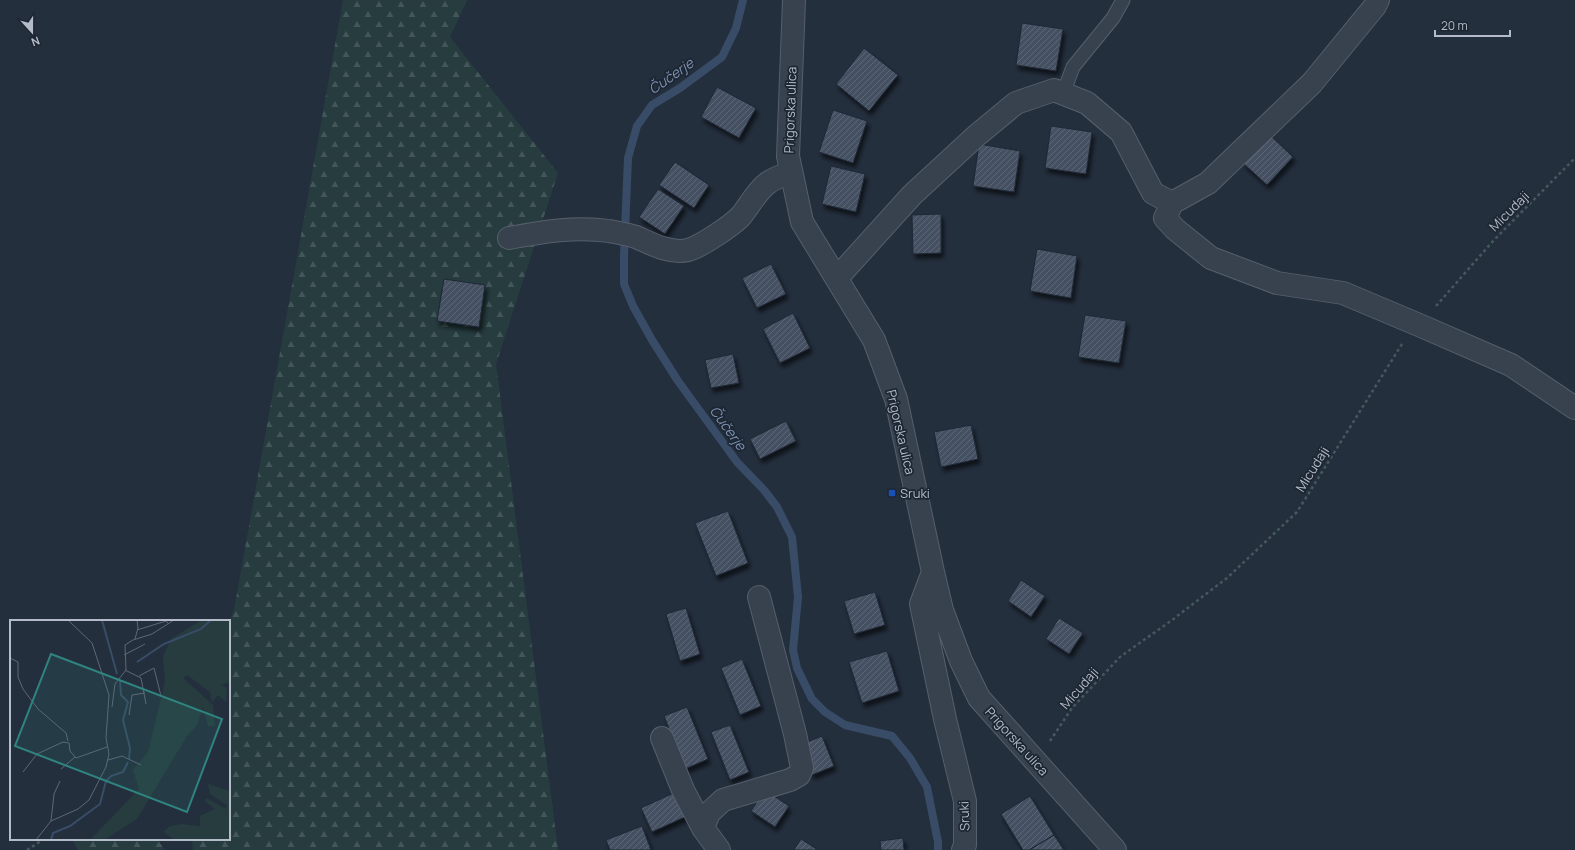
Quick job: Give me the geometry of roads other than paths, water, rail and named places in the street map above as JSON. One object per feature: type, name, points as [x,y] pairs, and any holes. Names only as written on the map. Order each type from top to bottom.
[{"type":"street","name":"Prigorska ulica","points":[[794,0],[788,156],[802,222],[874,340],[896,399],[932,572],[942,610],[961,662],[979,698],[1115,850]]},
{"type":"street","points":[[1378,0],[1375,6],[1312,83],[1208,183],[1172,202],[1165,218],[1175,229],[1211,258],[1277,283],[1343,293],[1419,324],[1511,366],[1575,408]]},
{"type":"street","points":[[837,278],[912,196],[982,132],[1016,103],[1054,90],[1087,103],[1121,132],[1153,193],[1172,202]]},
{"type":"street","points":[[509,238],[560,229],[608,231],[634,237],[662,248],[689,250],[707,240],[740,217],[766,183],[777,177],[791,173]]},
{"type":"street","name":"Sruki","points":[[932,572],[922,604],[945,719],[965,801],[963,850]]},
{"type":"street","points":[[703,828],[709,813],[723,800],[790,780],[799,774],[802,768],[795,734],[759,597]]},
{"type":"street","points":[[662,738],[683,790],[703,828],[719,850]]},
{"type":"lane","points":[[1063,94],[1073,67],[1114,18],[1123,0]]},
{"type":"waterway","name":"Čučerje","points":[[743,0],[736,28],[722,57],[680,88],[652,105],[637,126],[628,158],[624,284],[633,306],[652,340],[678,381],[737,462],[764,490],[777,507],[792,537],[798,597],[793,650],[797,668],[812,699],[825,712],[845,725],[892,736],[910,758],[927,787],[938,842],[938,850]]},
{"type":"place","name":"Sruki","points":[[892,493]]}]
